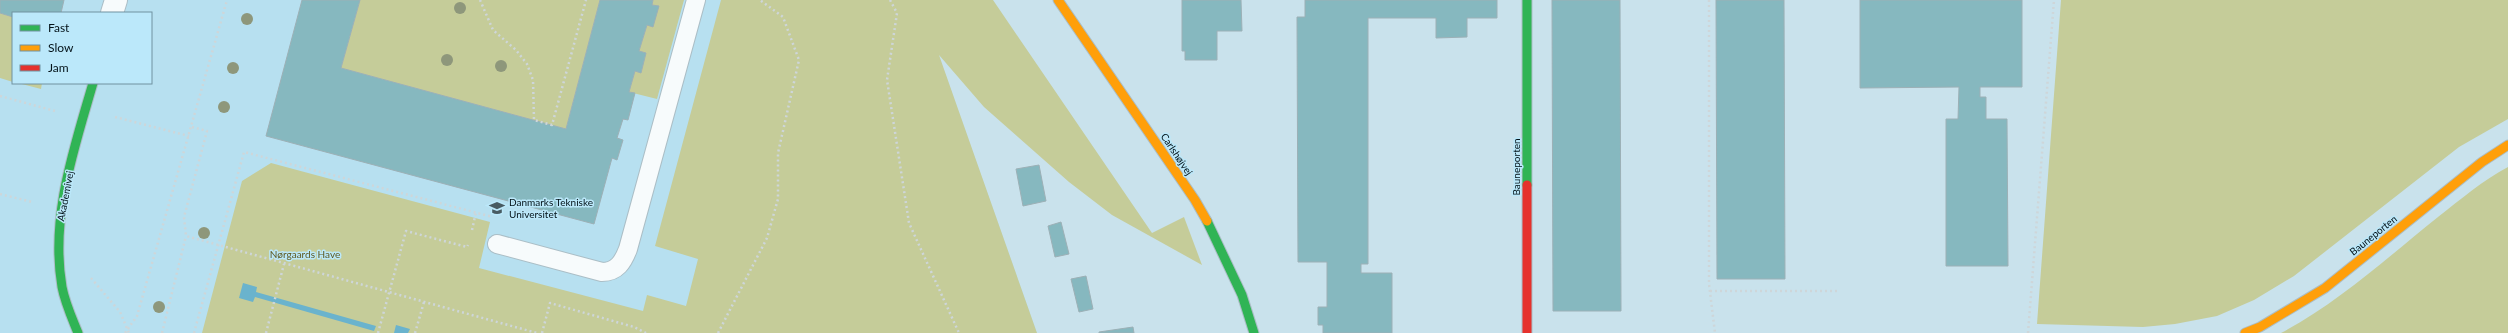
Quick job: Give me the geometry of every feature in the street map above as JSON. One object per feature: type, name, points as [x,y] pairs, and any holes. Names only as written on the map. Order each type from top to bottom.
[{"type":"street","points":[[112,12],[116,0]]},
{"type":"street","name":"Carlshøjvej","points":[[1058,0],[1195,200],[1218,242],[1242,295],[1254,333]]},
{"type":"street","name":"Bauneporten","points":[[1527,0],[1527,333]]},
{"type":"street","name":"Akademivej","points":[[78,333],[62,288],[59,237],[61,210],[93,84]]},
{"type":"street","name":"Bauneporten","points":[[2246,333],[2260,327],[2325,288],[2482,162],[2508,145]]},
{"type":"lane","points":[[497,244],[602,272],[608,272],[619,266],[628,249],[696,0]]},
{"type":"path","points":[[127,332],[137,316],[227,0]]},
{"type":"path","points":[[480,0],[493,30],[516,50],[527,64],[534,80],[534,120],[552,125],[586,0]]},
{"type":"path","points":[[718,333],[767,238],[778,199],[778,153],[798,60],[783,17],[760,0]]},
{"type":"path","points":[[890,0],[897,13],[887,80],[909,223],[959,333]]},
{"type":"path","points":[[1709,0],[1710,291],[1715,333]]},
{"type":"path","points":[[2028,333],[2054,0]]},
{"type":"path","points":[[0,96],[48,109]]},
{"type":"path","points":[[115,117],[189,136]]},
{"type":"path","points":[[162,333],[186,236],[184,217],[207,131],[192,127]]},
{"type":"path","points":[[194,333],[244,152],[504,219],[497,244]]},
{"type":"path","points":[[0,194],[37,203]]},
{"type":"path","points":[[378,333],[406,232],[467,248]]},
{"type":"path","points":[[186,236],[537,333]]},
{"type":"path","points":[[266,333],[284,264]]},
{"type":"path","points":[[89,273],[120,312],[127,332]]},
{"type":"path","points":[[1710,291],[1839,291]]},
{"type":"path","points":[[415,333],[424,302]]},
{"type":"path","points":[[542,333],[550,303],[634,327],[646,333]]},
{"type":"shaded area","name":"Danmarks Tekniske Universitet","points":[[0,0],[919,0],[1037,333],[0,333]]},
{"type":"shaded area","points":[[243,283],[257,287],[256,292],[376,326],[374,331],[255,297],[253,302],[239,298]]},
{"type":"shaded area","points":[[396,325],[410,329],[408,333],[394,333]]},
{"type":"green space","points":[[360,0],[600,0],[566,129],[341,68]]},
{"type":"green space","points":[[653,0],[684,0],[657,99],[629,92],[635,71],[641,72],[646,53],[639,51],[647,25],[658,6],[652,5]]},
{"type":"green space","name":"Nørgaards Have","points":[[721,0],[993,0],[1152,233],[1184,217],[1202,265],[1112,215],[1069,182],[984,107],[939,55],[1037,333],[202,333],[242,181],[271,163],[490,222],[479,268],[643,311],[647,295],[686,306],[698,259],[655,246]]},
{"type":"green space","points":[[2061,0],[2508,0],[2508,119],[2459,147],[2294,276],[2254,300],[2217,316],[2175,324],[2143,327],[2037,324]]},
{"type":"green space","points":[[0,13],[12,17],[12,82],[0,78]]},
{"type":"green space","points":[[22,84],[42,84],[41,89]]},
{"type":"green space","points":[[2508,167],[2508,333],[2281,333],[2323,308],[2343,294],[2472,190]]},
{"type":"building","points":[[0,0],[64,0],[61,12],[12,12],[12,17],[0,13]]},
{"type":"building","points":[[302,0],[360,0],[341,68],[566,129],[600,0],[653,0],[652,5],[659,6],[653,27],[647,25],[639,51],[646,53],[641,73],[635,71],[629,92],[635,93],[628,120],[623,119],[617,138],[623,140],[617,160],[612,158],[594,224],[266,136]]},
{"type":"building","points":[[1182,0],[1241,0],[1242,31],[1217,31],[1217,60],[1185,60],[1185,51],[1182,51]]},
{"type":"building","points":[[1305,0],[1497,0],[1497,18],[1467,18],[1467,37],[1436,38],[1436,18],[1368,18],[1368,264],[1361,264],[1361,273],[1392,273],[1392,333],[1323,333],[1323,325],[1318,325],[1318,307],[1327,307],[1327,262],[1298,262],[1297,17],[1305,17]]},
{"type":"building","points":[[1552,0],[1620,0],[1621,311],[1553,311]]},
{"type":"building","points":[[1716,0],[1784,0],[1785,279],[1717,279]]},
{"type":"building","points":[[1860,0],[2022,0],[2022,87],[1980,87],[1980,97],[1986,97],[1986,119],[2007,119],[2008,266],[1946,266],[1946,119],[1958,119],[1959,87],[1860,88]]},
{"type":"building","points":[[1039,165],[1046,201],[1023,206],[1016,169]]},
{"type":"building","points":[[1061,222],[1069,254],[1055,257],[1048,226]]},
{"type":"building","points":[[1086,276],[1093,309],[1079,312],[1071,279]]},
{"type":"building","points":[[1133,327],[1134,333],[1099,333],[1099,332]]},
{"type":"traffic: fast","points":[[1527,0],[1527,185]]},
{"type":"traffic: fast","points":[[78,333],[63,293],[59,261],[59,235],[66,184],[78,133],[93,84]]},
{"type":"traffic: fast","points":[[1207,221],[1242,295],[1254,333]]},
{"type":"traffic: slow","points":[[1058,0],[1195,200],[1207,221]]},
{"type":"traffic: slow","points":[[2245,333],[2260,327],[2325,288],[2482,162],[2508,145]]},
{"type":"traffic: jam","points":[[1527,185],[1527,333]]},
{"type":"place","name":"Danmarks Tekniske Universitet","points":[[497,208]]}]
